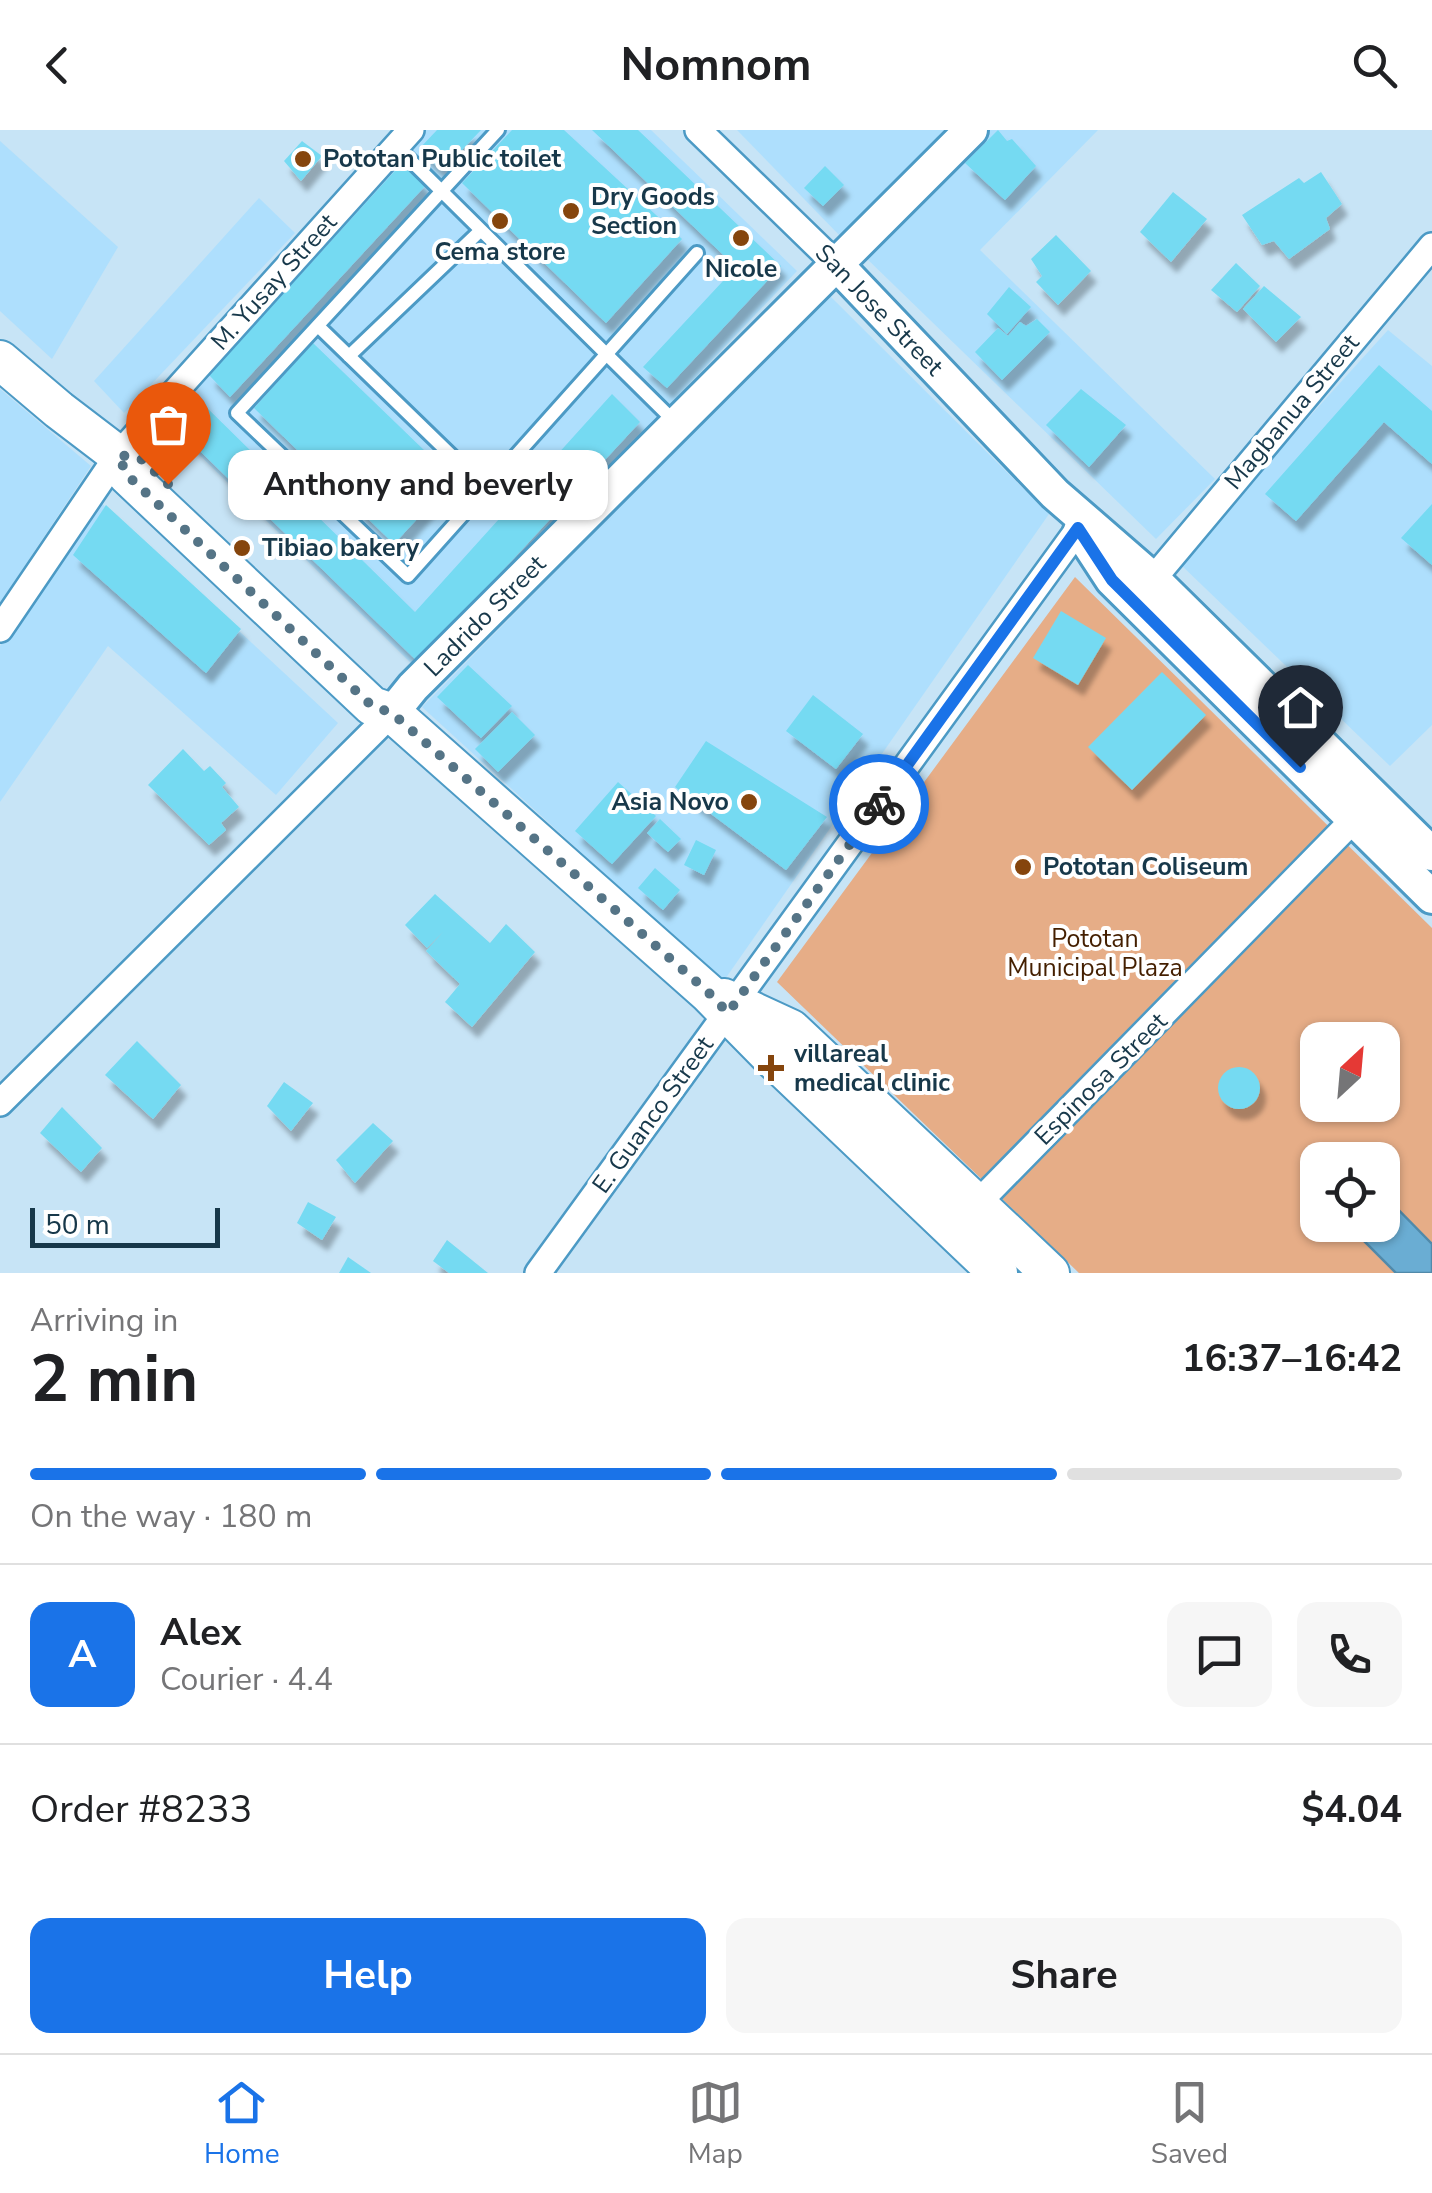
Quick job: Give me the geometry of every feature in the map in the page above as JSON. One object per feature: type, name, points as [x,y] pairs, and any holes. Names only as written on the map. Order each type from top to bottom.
[{"type":"main road","points":[[1,365],[118,455],[127,475],[372,706],[392,713],[724,1003],[768,1054],[965,1216],[1050,1273]]},
{"type":"main road","points":[[965,1216],[998,1273]]},
{"type":"street","name":"San Jose Street","points":[[698,130],[837,266],[1081,524],[1153,579],[1364,809],[1432,897]]},
{"type":"street","name":"Ladrido Street","points":[[0,1103],[971,130]]},
{"type":"street","name":"M. Yusay Street","points":[[0,629],[118,455],[404,137]]},
{"type":"street","name":"Magbanua Street","points":[[1153,579],[1432,246]]},
{"type":"street","name":"San Jose Street","points":[[1081,524],[1112,580],[1364,809],[1432,854]]},
{"type":"street","name":"E. Guanco Street","points":[[538,1273],[724,1003],[1081,524]]},
{"type":"street","name":"Espinosa Street","points":[[965,1216],[1364,809]]},
{"type":"lane","points":[[498,130],[238,413],[408,576],[697,254]]},
{"type":"lane","points":[[404,137],[401,151],[677,424]]},
{"type":"lane","points":[[349,356],[480,231]]},
{"type":"lane","points":[[318,326],[486,490]]},
{"type":"shaded area","points":[[424,130],[651,130],[797,271],[417,669],[160,416]]},
{"type":"shaded area","points":[[737,130],[945,130],[842,238]]},
{"type":"shaded area","points":[[989,130],[1098,130],[980,250],[1215,479],[1156,539],[863,255]]},
{"type":"shaded area","points":[[0,141],[118,247],[52,359],[0,311]]},
{"type":"shaded area","points":[[259,198],[295,233],[124,413],[94,381]]},
{"type":"shaded area","points":[[829,295],[1049,514],[723,982],[422,707]]},
{"type":"shaded area","points":[[1388,330],[1432,366],[1432,725],[1390,766],[1178,562]]},
{"type":"shaded area","points":[[0,389],[91,466],[0,603]]},
{"type":"shaded area","points":[[98,500],[338,723],[276,795],[108,646],[0,802],[0,646]]},
{"type":"shaded area","points":[[1400,1211],[1432,1244],[1432,1273],[1396,1273],[1365,1242],[1400,1242]]},
{"type":"green space","name":"Pototan Municipal Plaza","points":[[1075,577],[1432,928],[1432,1273],[1079,1273],[777,982]]},
{"type":"building","points":[[437,130],[481,130],[442,171],[419,149]]},
{"type":"building","name":"Dry Goods Section","points":[[512,130],[564,130],[682,239],[606,323],[462,183]]},
{"type":"building","points":[[592,130],[638,130],[781,266],[667,388],[643,367],[736,267]]},
{"type":"building","points":[[998,130],[1007,141],[1012,139],[1036,166],[1005,200],[965,163]]},
{"type":"building","name":"Pototan Public toilet","points":[[302,141],[322,156],[301,181],[284,161]]},
{"type":"building","points":[[403,162],[426,185],[230,397],[209,375]]},
{"type":"building","points":[[825,166],[844,185],[823,206],[804,188]]},
{"type":"building","points":[[1321,172],[1342,204],[1326,218],[1330,229],[1289,259],[1274,241],[1262,245],[1242,215],[1299,178],[1304,183]]},
{"type":"building","points":[[1173,192],[1207,219],[1171,262],[1140,232]]},
{"type":"building","points":[[1056,235],[1091,271],[1058,305],[1036,282],[1042,276],[1031,259]]},
{"type":"building","points":[[1236,263],[1260,286],[1237,312],[1211,290]]},
{"type":"building","points":[[1264,286],[1301,317],[1276,342],[1243,309]]},
{"type":"building","points":[[1009,287],[1031,307],[1007,334],[987,314]]},
{"type":"building","points":[[1037,319],[1050,332],[1002,380],[975,352],[998,328],[1008,336],[1020,322],[1026,326]]},
{"type":"building","points":[[313,343],[454,479],[394,544],[254,408]]},
{"type":"building","points":[[1379,365],[1432,411],[1432,464],[1384,422],[1296,521],[1265,494]]},
{"type":"building","points":[[1081,389],[1126,425],[1089,467],[1046,425]]},
{"type":"building","points":[[612,394],[640,422],[418,662],[173,425],[199,400],[415,612]]},
{"type":"building","points":[[1432,504],[1432,565],[1401,538]]},
{"type":"building","points":[[106,505],[241,629],[206,673],[73,555]]},
{"type":"building","points":[[1061,611],[1106,638],[1078,685],[1033,658]]},
{"type":"building","points":[[468,665],[512,706],[481,738],[437,697]]},
{"type":"building","points":[[1162,672],[1206,715],[1132,790],[1088,747]]},
{"type":"building","points":[[813,695],[863,734],[836,769],[786,731]]},
{"type":"building","points":[[512,712],[535,735],[498,772],[475,749]]},
{"type":"building","name":"Asia Novo","points":[[706,741],[827,817],[786,870],[675,787]]},
{"type":"building","points":[[183,749],[204,771],[210,766],[226,783],[222,787],[239,807],[221,823],[226,830],[209,845],[148,785]]},
{"type":"building","points":[[618,782],[656,816],[612,864],[575,831]]},
{"type":"building","points":[[660,819],[681,839],[668,852],[647,833]]},
{"type":"building","points":[[696,840],[716,850],[704,875],[684,865]]},
{"type":"building","points":[[655,868],[680,890],[663,910],[638,888]]},
{"type":"building","points":[[435,894],[490,943],[506,924],[535,952],[472,1027],[445,1002],[460,984],[426,951],[443,932],[427,948],[405,925]]},
{"type":"building","points":[[137,1041],[181,1085],[153,1119],[105,1075]]},
{"type":"building","points":[[1239,1067],[1254,1073],[1260,1088],[1254,1103],[1239,1109],[1224,1103],[1218,1088],[1224,1073]]},
{"type":"building","points":[[284,1082],[313,1103],[291,1131],[267,1106]]},
{"type":"building","points":[[62,1107],[102,1148],[81,1172],[40,1133]]},
{"type":"building","points":[[373,1123],[393,1141],[355,1183],[336,1160]]},
{"type":"building","points":[[308,1202],[336,1217],[322,1240],[297,1223]]},
{"type":"building","points":[[447,1240],[488,1273],[449,1273],[433,1261]]},
{"type":"building","points":[[348,1257],[371,1273],[339,1273]]},
{"type":"way so far","points":[[168,484],[140,458],[118,455],[127,475],[372,706],[392,713],[728,1013],[879,804]]},
{"type":"place","name":"Pototan Public toilet","points":[[303,159]]},
{"type":"place","name":"Dry Goods Section","points":[[571,211]]},
{"type":"place","name":"Cema store","points":[[500,221]]},
{"type":"place","name":"Nicole","points":[[741,238]]},
{"type":"place","name":"Anthony and beverly","points":[[168,484]]},
{"type":"place","name":"Tibiao bakery","points":[[242,548]]},
{"type":"place","name":"Asia Novo","points":[[749,802]]},
{"type":"place","name":"Pototan Coliseum","points":[[1023,867]]},
{"type":"place","name":"villareal medical clinic","points":[[771,1068]]},
{"type":"route","points":[[879,804],[1078,528],[1112,580],[1300,767]]}]
